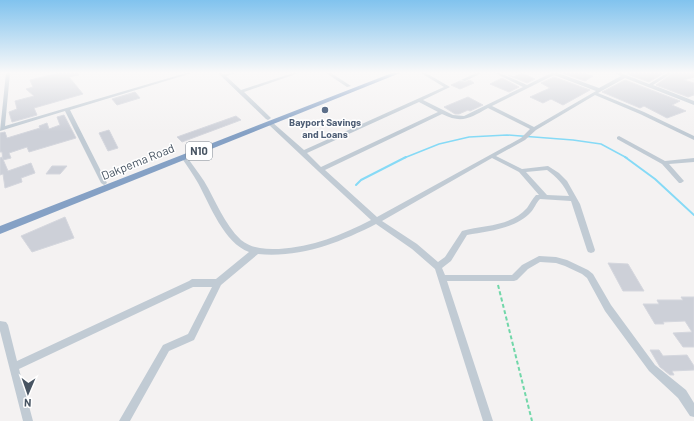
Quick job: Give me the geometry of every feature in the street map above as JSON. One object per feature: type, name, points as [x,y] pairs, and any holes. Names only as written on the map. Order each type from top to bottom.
[{"type":"highway","name":"Dakpema Road","points":[[0,230],[184,157],[333,93]]},
{"type":"highway","name":"Dakpema Road","points":[[0,224],[343,93]]},
{"type":"street","points":[[4,93],[1,129],[124,93]]},
{"type":"street","points":[[241,93],[320,170],[378,221],[428,256],[438,267],[488,421]]},
{"type":"street","points":[[303,153],[437,93]]},
{"type":"street","points":[[421,101],[452,117],[462,118],[469,117],[516,93]]},
{"type":"street","points":[[184,157],[200,181],[223,223],[240,244],[256,251],[287,252],[303,250],[322,244],[378,221],[523,139],[532,131],[595,93]]},
{"type":"street","points":[[597,93],[694,138]]},
{"type":"street","points":[[669,93],[694,103]]},
{"type":"street","points":[[489,107],[532,131]]},
{"type":"street","points":[[66,110],[104,183]]},
{"type":"street","points":[[320,170],[442,112]]},
{"type":"street","points":[[620,138],[664,163],[681,181]]},
{"type":"street","points":[[492,156],[521,171],[546,198]]},
{"type":"street","points":[[664,163],[693,161]]},
{"type":"street","points":[[521,171],[544,167],[551,170],[564,181],[581,217],[591,250]]},
{"type":"street","points":[[438,267],[448,259],[461,241],[463,234],[503,226],[525,214],[537,198],[573,199]]},
{"type":"street","points":[[124,421],[166,348],[191,337],[218,283],[256,251]]},
{"type":"street","points":[[442,278],[514,277],[525,267],[540,259],[561,261],[579,268],[590,276],[608,308],[654,370],[682,394],[694,412]]},
{"type":"street","points":[[14,367],[192,283],[218,283]]},
{"type":"street","points":[[0,325],[3,325],[28,421]]},
{"type":"path","points":[[496,278],[532,421]]},
{"type":"building","points":[[30,93],[82,93],[83,94],[34,108],[37,115],[12,122],[9,112],[17,109],[15,101],[34,96]]},
{"type":"building","points":[[133,93],[136,93],[140,98],[117,105],[112,99]]},
{"type":"building","points":[[540,93],[585,93],[563,105],[551,99],[543,103],[530,97]]},
{"type":"building","points":[[604,93],[658,93],[680,101],[672,105],[686,111],[667,118],[644,106],[640,108]]},
{"type":"building","points":[[676,93],[694,93],[694,95],[688,97]]},
{"type":"building","points":[[468,97],[483,105],[459,114],[455,114],[444,107]]},
{"type":"building","points":[[64,115],[76,138],[29,152],[27,147],[9,153],[11,158],[3,160],[2,152],[0,152],[0,133],[5,132],[7,138],[40,128],[39,126],[47,123],[49,129],[60,125],[57,117]]},
{"type":"building","points":[[236,116],[241,120],[182,142],[177,137]]},
{"type":"building","points":[[109,130],[118,148],[108,151],[99,133]]},
{"type":"building","points":[[2,157],[8,171],[31,163],[35,173],[21,178],[22,182],[5,188],[3,174],[0,175],[0,158]]},
{"type":"building","points":[[52,166],[67,166],[60,174],[46,174]]},
{"type":"building","points":[[65,217],[74,238],[32,252],[21,236]]},
{"type":"building","points":[[608,263],[628,264],[644,291],[623,291]]},
{"type":"building","points":[[681,297],[694,297],[694,347],[683,347],[673,333],[692,332],[685,321],[655,324],[643,304],[659,304],[657,300],[683,300]]},
{"type":"building","points":[[650,350],[659,350],[663,356],[687,355],[694,366],[694,370],[672,371],[674,375],[670,375],[660,367]]},
{"type":"waterway","points":[[404,158],[439,144],[469,137],[507,135],[573,140],[601,144],[627,158]]},
{"type":"waterway","points":[[625,157],[655,179],[694,215]]},
{"type":"waterway","points":[[356,185],[361,180],[404,158]]},
{"type":"place","name":"Bayport Savings and Loans","points":[[325,110]]}]
